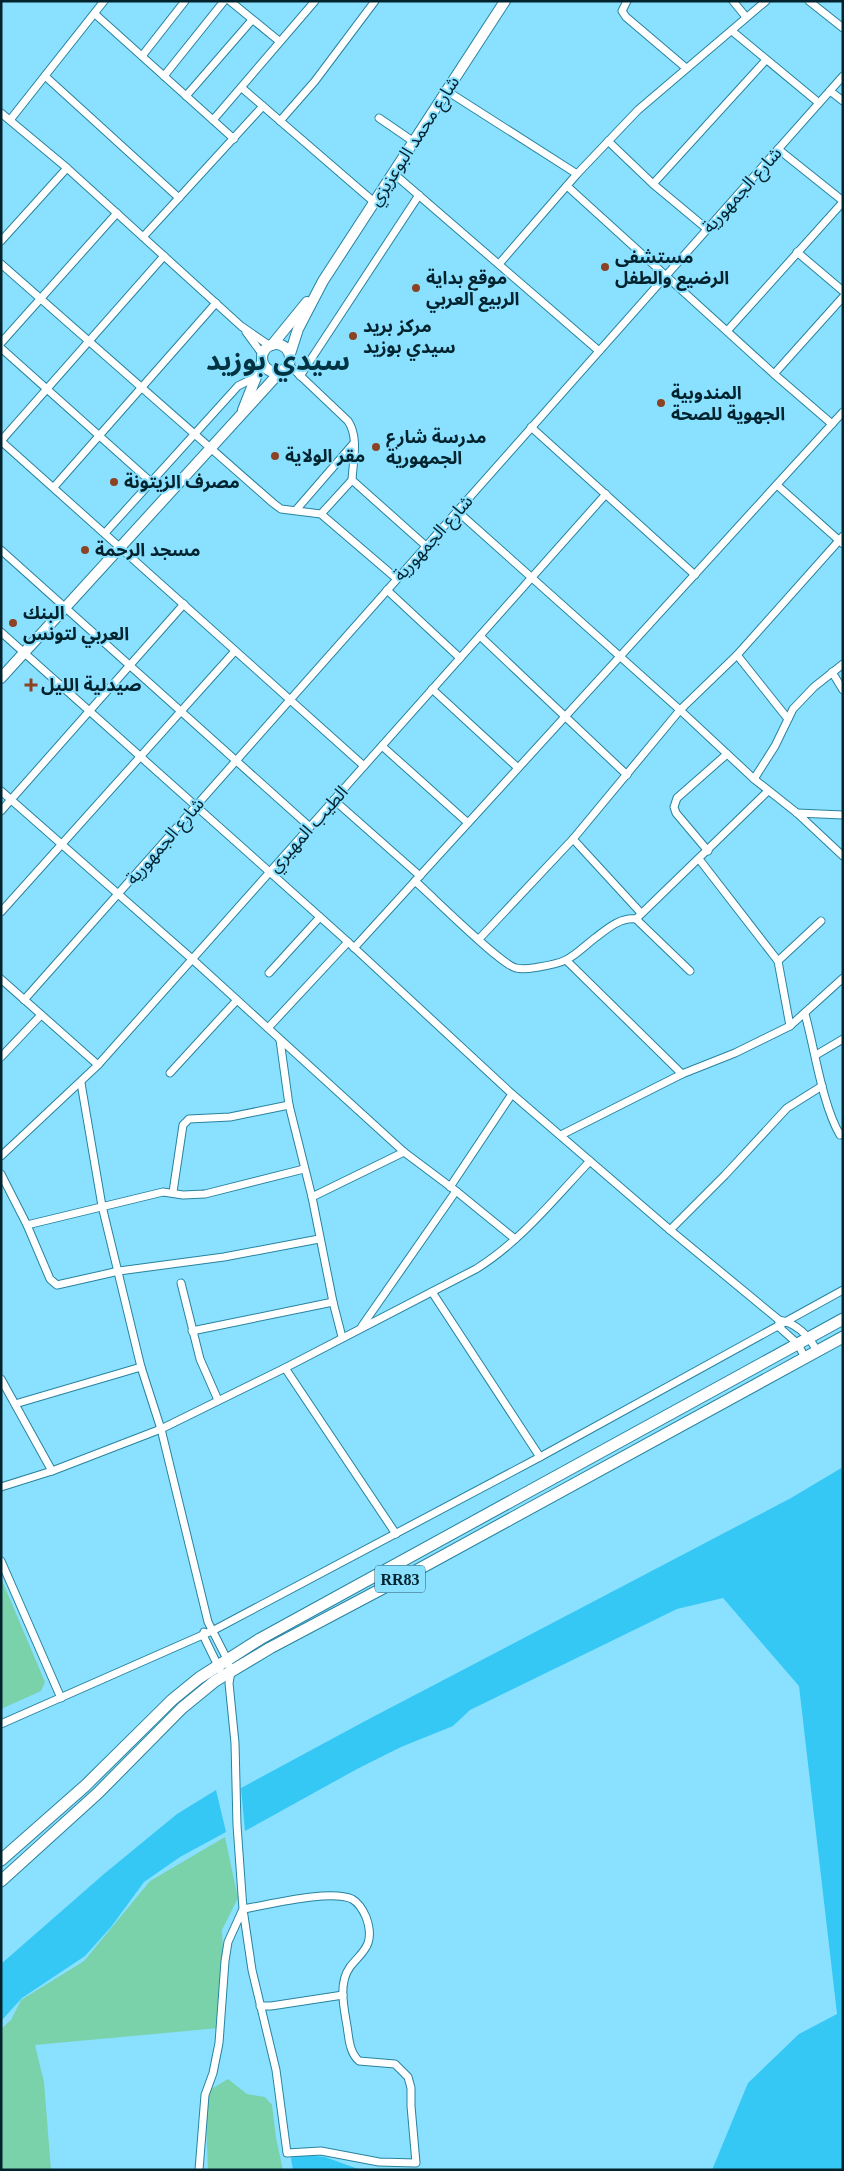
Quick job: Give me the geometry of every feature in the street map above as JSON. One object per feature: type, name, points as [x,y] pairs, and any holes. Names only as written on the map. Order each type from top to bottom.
[{"type":"main road","name":"شارع محمد البوعزيزي","points":[[286,364],[298,328],[323,281],[505,1]]},
{"type":"main road","name":"شارع محمد البوعزيزي","points":[[241,415],[263,358],[271,345],[323,281]]},
{"type":"main road","points":[[271,345],[283,346],[286,364]]},
{"type":"main road","points":[[263,358],[269,371],[286,364]]},
{"type":"main road","points":[[1,678],[286,364]]},
{"type":"main road","name":"RR83","points":[[1,1860],[85,1786],[172,1700],[199,1678],[227,1659],[269,1634],[843,1319]]},
{"type":"main road","name":"RR83","points":[[1,1881],[98,1793],[198,1694],[228,1677],[270,1648],[421,1568],[843,1337]]},
{"type":"street","points":[[10,120],[104,1]]},
{"type":"street","points":[[142,56],[185,1]]},
{"type":"street","points":[[164,76],[224,1]]},
{"type":"street","points":[[230,1],[280,41]]},
{"type":"street","points":[[213,120],[314,1]]},
{"type":"street","points":[[280,121],[320,74],[375,1]]},
{"type":"street","points":[[627,1],[622,11],[626,17],[686,68]]},
{"type":"street","points":[[733,1],[746,17]]},
{"type":"street","points":[[499,264],[577,174],[638,110],[766,1]]},
{"type":"street","points":[[809,1],[843,28]]},
{"type":"street","points":[[95,14],[234,138]]},
{"type":"street","points":[[186,96],[252,20]]},
{"type":"street","points":[[732,31],[819,103]]},
{"type":"street","points":[[653,184],[766,61]]},
{"type":"street","points":[[45,76],[179,198]]},
{"type":"street","name":"شارع الجمهورية","points":[[24,1000],[843,76]]},
{"type":"street","points":[[242,88],[374,202]]},
{"type":"street","points":[[447,91],[577,174]]},
{"type":"street","points":[[830,91],[843,101]]},
{"type":"street","points":[[144,237],[263,106]]},
{"type":"street","points":[[1,113],[67,168],[241,326],[271,345]]},
{"type":"street","points":[[378,118],[414,142]]},
{"type":"street","points":[[608,141],[653,184],[707,229]]},
{"type":"street","points":[[728,330],[843,202],[778,149]]},
{"type":"street","points":[[1,241],[67,168]]},
{"type":"street","points":[[393,173],[599,351]]},
{"type":"street","points":[[568,186],[774,374],[832,424]]},
{"type":"street","points":[[300,376],[419,195]]},
{"type":"street","points":[[1,343],[117,213]]},
{"type":"street","points":[[797,252],[843,291]]},
{"type":"street","points":[[164,256],[1,441],[364,766]]},
{"type":"street","points":[[1,264],[209,449],[273,503],[281,509],[321,514],[397,579]]},
{"type":"street","points":[[774,374],[843,297]]},
{"type":"street","points":[[54,487],[216,303]]},
{"type":"street","points":[[241,326],[263,358]]},
{"type":"street","points":[[1,348],[151,482]]},
{"type":"street","points":[[286,364],[348,421],[352,427],[354,443],[352,480],[321,514]]},
{"type":"street","points":[[105,533],[238,386],[256,377]]},
{"type":"street","points":[[268,1028],[418,878],[843,412]]},
{"type":"street","points":[[532,427],[695,575]]},
{"type":"street","points":[[296,510],[354,443]]},
{"type":"street","points":[[352,480],[426,546]]},
{"type":"street","points":[[479,940],[573,839],[680,710],[737,655],[841,540],[776,485]]},
{"type":"street","name":"الطيب المهيري","points":[[1,1156],[98,1065],[606,494]]},
{"type":"street","points":[[457,511],[680,710],[768,792],[797,813],[843,856]]},
{"type":"street","points":[[1,550],[310,827]]},
{"type":"street","points":[[387,590],[460,658]]},
{"type":"street","points":[[1,811],[184,604]]},
{"type":"street","points":[[1,632],[351,945],[512,1094],[561,1134],[590,1162],[779,1323],[798,1344],[805,1358]]},
{"type":"street","points":[[480,636],[627,775]]},
{"type":"street","points":[[1,912],[235,650]]},
{"type":"street","points":[[737,655],[788,719]]},
{"type":"street","points":[[754,779],[775,746],[800,700],[843,664]]},
{"type":"street","points":[[832,672],[843,690]]},
{"type":"street","points":[[432,689],[518,768]]},
{"type":"street","points":[[382,746],[468,822]]},
{"type":"street","points":[[708,850],[676,813],[674,807],[678,798],[727,754]]},
{"type":"street","points":[[1,791],[192,959],[404,1152],[515,1239]]},
{"type":"street","points":[[334,800],[418,878],[479,940],[516,968],[552,965],[567,961],[616,924],[639,916],[768,792]]},
{"type":"street","points":[[797,813],[843,815]]},
{"type":"street","points":[[573,839],[639,916],[690,971]]},
{"type":"street","points":[[699,859],[778,961],[790,1026]]},
{"type":"street","points":[[269,972],[320,917]]},
{"type":"street","points":[[778,961],[822,921]]},
{"type":"street","points":[[567,961],[682,1074]]},
{"type":"street","points":[[561,1134],[682,1074],[736,1053],[790,1026],[843,978]]},
{"type":"street","points":[[1,980],[98,1065]]},
{"type":"street","points":[[170,1073],[237,1000]]},
{"type":"street","points":[[805,1014],[822,1086],[842,1136]]},
{"type":"street","points":[[1,1057],[41,1015]]},
{"type":"street","points":[[816,1055],[843,1039]]},
{"type":"street","points":[[280,1040],[289,1105],[312,1197],[342,1337]]},
{"type":"street","points":[[81,1083],[102,1206],[141,1367],[161,1429],[208,1622],[214,1630],[227,1659],[235,1744],[237,1825],[243,1909],[252,1970],[276,2070],[287,2153],[321,2151],[379,2162],[416,2163],[411,2088],[408,2077],[395,2064],[363,2062],[355,2057],[349,2042],[343,1995],[345,1975],[368,1944],[370,1933],[364,1912],[353,1900],[333,1896],[300,1899],[243,1909]]},
{"type":"street","points":[[670,1230],[726,1175],[787,1108],[822,1086]]},
{"type":"street","points":[[360,1328],[453,1189],[512,1094]]},
{"type":"street","points":[[173,1192],[183,1126],[188,1119],[230,1117],[289,1105]]},
{"type":"street","points":[[312,1197],[404,1152]]},
{"type":"street","points":[[1,1487],[52,1471],[161,1429],[285,1368],[490,1260],[515,1239],[590,1162]]},
{"type":"street","points":[[27,1225],[152,1194],[173,1192],[183,1195],[205,1194],[304,1168]]},
{"type":"street","points":[[1,1174],[27,1225],[50,1279],[55,1284],[61,1285],[119,1271],[224,1257],[320,1239]]},
{"type":"street","points":[[180,1283],[203,1368],[218,1400]]},
{"type":"street","points":[[1,1724],[214,1630],[540,1457],[779,1323],[788,1321],[843,1290]]},
{"type":"street","points":[[432,1292],[540,1457]]},
{"type":"street","points":[[192,1330],[333,1302]]},
{"type":"street","points":[[788,1321],[810,1338],[817,1351]]},
{"type":"street","points":[[15,1404],[141,1367]]},
{"type":"street","points":[[285,1368],[396,1534]]},
{"type":"street","points":[[1,1379],[52,1471]]},
{"type":"street","points":[[1,1561],[61,1698]]},
{"type":"street","points":[[208,1622],[203,1635],[217,1666],[228,1677]]},
{"type":"street","points":[[199,2170],[205,2095],[213,2073],[219,2043],[228,1942],[243,1909]]},
{"type":"street","points":[[260,2006],[343,1995]]},
{"type":"green space","points":[[1,1578],[45,1682],[41,1691],[1,1709]]},
{"type":"green space","points":[[225,1837],[238,1898],[222,1930],[223,1956],[219,2028],[35,2045],[44,2082],[51,2170],[1,2170],[1,2029],[11,2020],[21,2000],[84,1961],[150,1881]]},
{"type":"green space","points":[[228,2079],[247,2094],[265,2097],[272,2105],[276,2138],[283,2170],[208,2170],[206,2120],[208,2091]]},
{"type":"water","points":[[843,1467],[843,2170],[712,2170],[748,2083],[799,2034],[837,2014],[799,1686],[723,1598],[677,1609],[470,1710],[453,1726],[401,1747],[357,1769],[245,1831],[241,1788],[791,1498]]},
{"type":"water","points":[[216,1790],[226,1832],[180,1857],[144,1882],[111,1927],[85,1956],[22,1998],[1,2021],[1,1964],[104,1874],[177,1814]]},
{"type":"water","points":[[299,2154],[325,2157],[361,2170],[293,2170],[292,2156]]},
{"type":"place","name":"مستشفى الرضيع والطفل","points":[[605,267]]},
{"type":"place","name":"موقع بداية الربيع العربي","points":[[416,288]]},
{"type":"place","name":"مركز بريد سيدي بوزيد","points":[[353,336]]},
{"type":"place","name":"المندوبية الجهوية للصحة","points":[[661,403]]},
{"type":"place","name":"مدرسة شارع الجمهورية","points":[[376,447]]},
{"type":"place","name":"مقر الولاية","points":[[275,456]]},
{"type":"place","name":"مصرف الزيتونة","points":[[114,482]]},
{"type":"place","name":"مسجد الرحمة","points":[[85,550]]},
{"type":"place","name":"البنك العربي لتونس","points":[[13,623]]},
{"type":"place","name":"صيدلية الليل","points":[[31,685]]},
{"type":"district","name":"سيدي بوزيد","points":[[278,360]]}]
